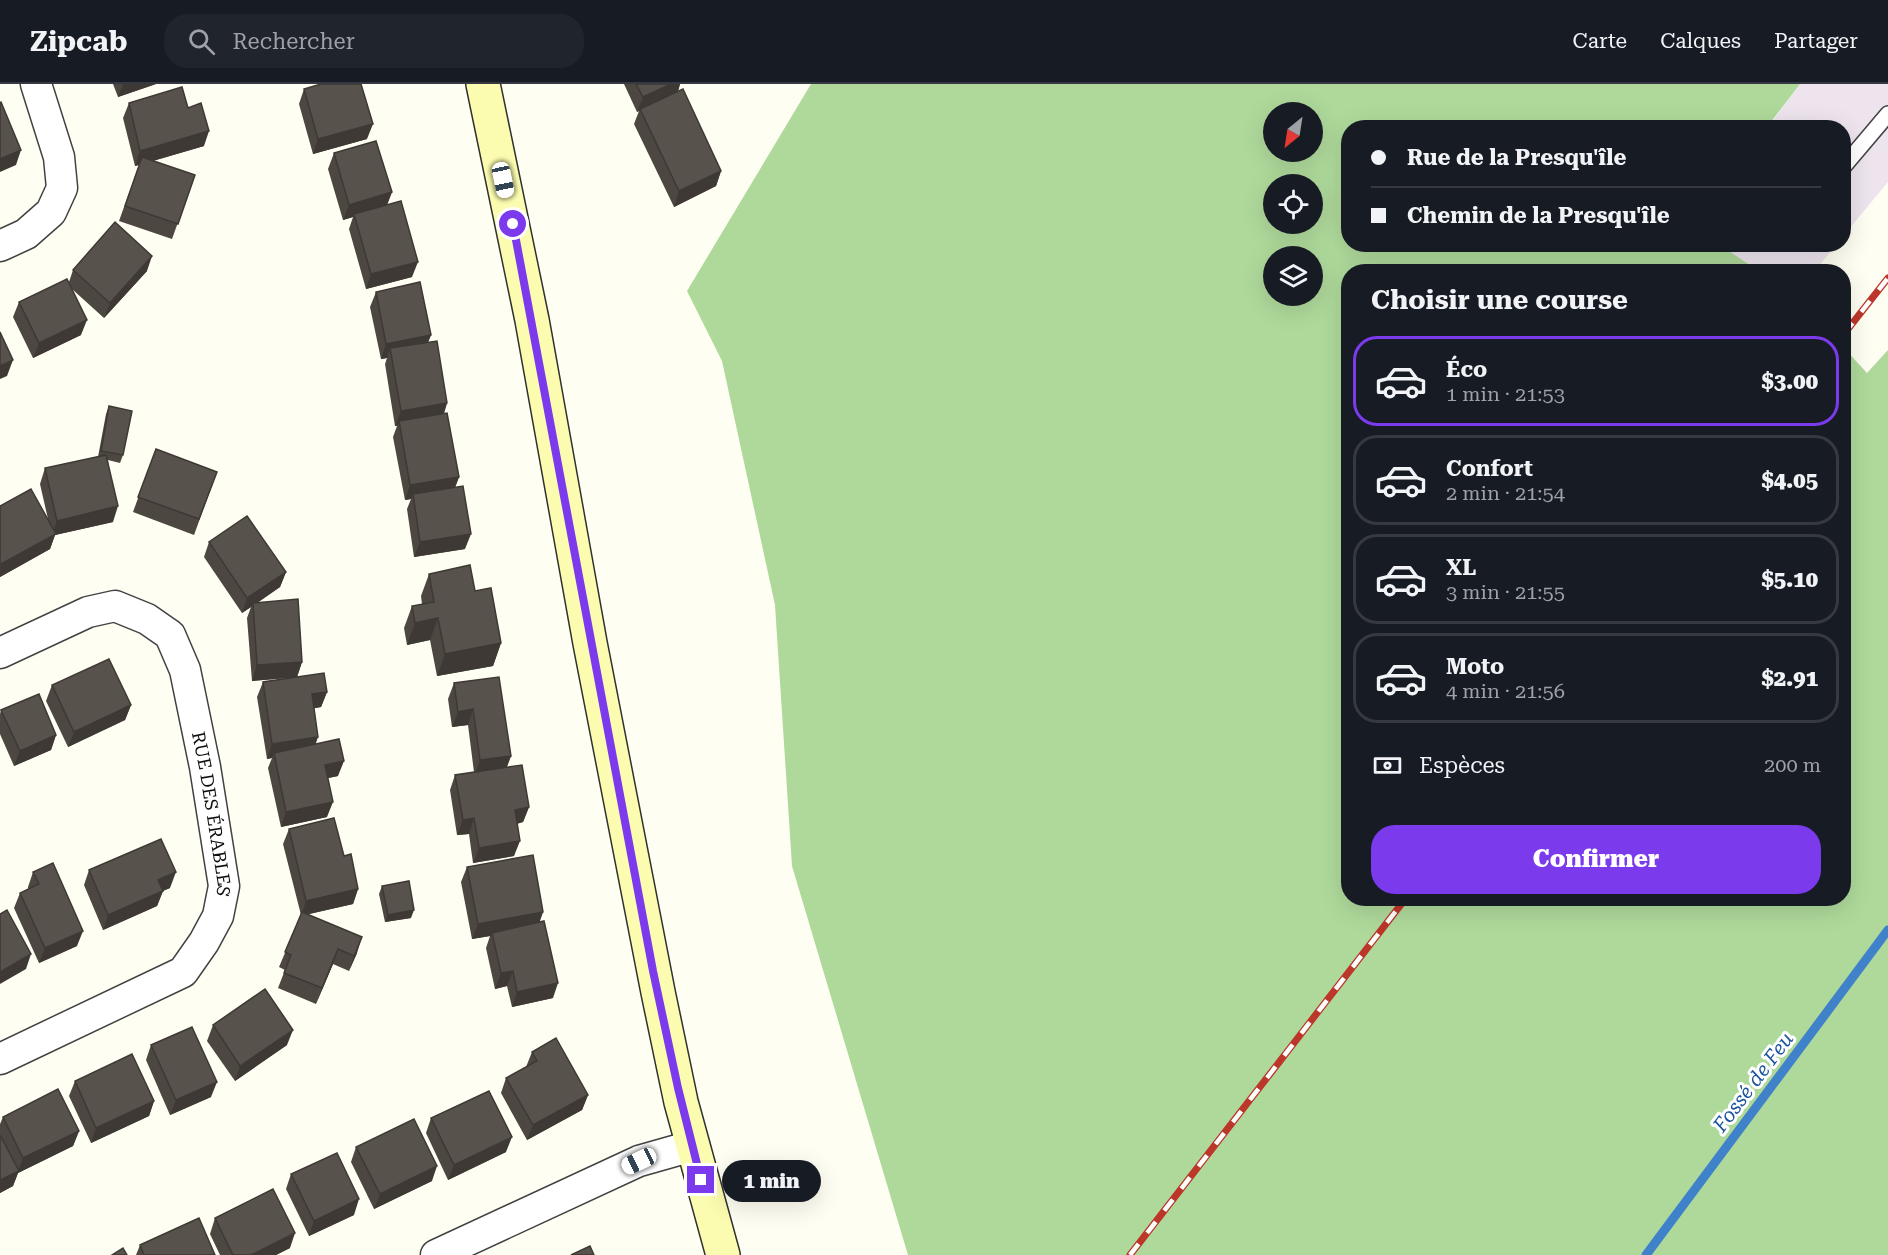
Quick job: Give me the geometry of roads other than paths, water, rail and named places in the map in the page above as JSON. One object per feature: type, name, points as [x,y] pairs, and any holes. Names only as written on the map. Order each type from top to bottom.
[{"type":"street","points":[[0,246],[26,234],[51,212],[62,188],[59,157],[36,84]]},
{"type":"street","points":[[483,84],[532,320],[655,981],[692,1146],[723,1255]]},
{"type":"street","name":"RUE DES ÉRABLES","points":[[0,653],[88,612],[115,606],[147,619],[170,635],[185,670],[205,767],[224,886],[218,916],[204,942],[183,972],[0,1059]]},
{"type":"street","points":[[436,1255],[639,1161],[692,1146]]},
{"type":"lane","points":[[1851,157],[1888,114]]},
{"type":"waterway","name":"Fossé de Feu","points":[[1646,1255],[1888,930]]},
{"type":"railway","points":[[1851,325],[1888,278]]},
{"type":"railway","points":[[1130,1255],[1400,906]]}]
